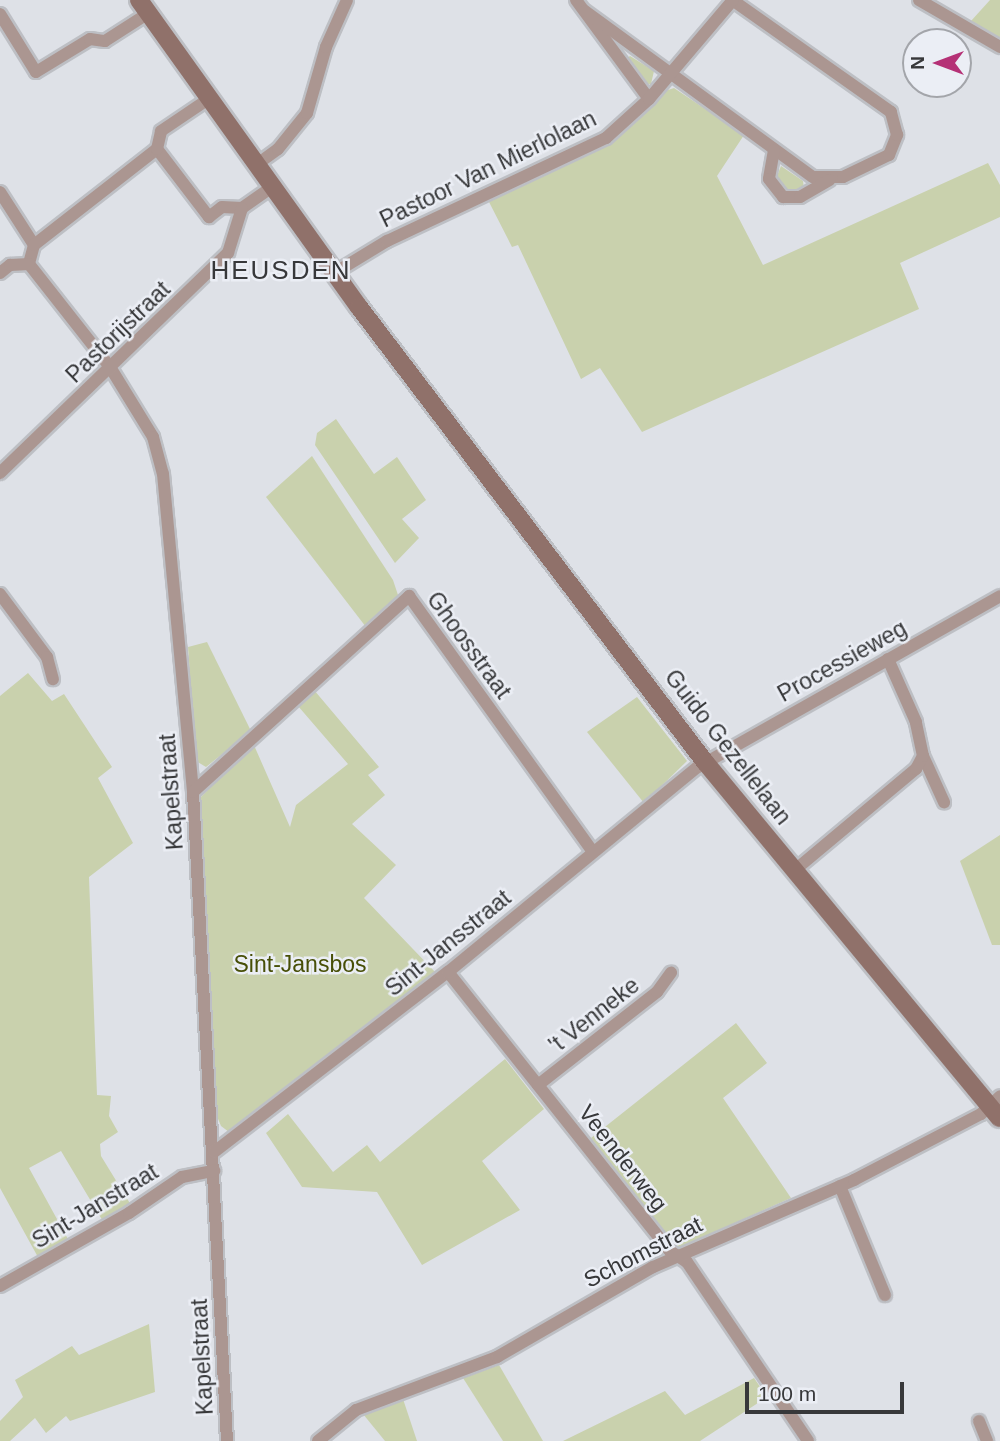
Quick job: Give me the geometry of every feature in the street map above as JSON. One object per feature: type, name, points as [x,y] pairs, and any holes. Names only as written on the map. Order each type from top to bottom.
[{"type":"main road","name":"Guido Gezellelaan","points":[[143,9],[207,100],[705,762],[997,1106]]},
{"type":"street","points":[[256,165],[278,149],[307,113],[326,47],[346,0]]},
{"type":"street","points":[[576,0],[649,99]]},
{"type":"street","points":[[732,0],[891,113],[897,135],[889,155],[830,180],[795,199],[783,197],[769,179],[774,150]]},
{"type":"street","name":"Pastoor Van Mierlolaan","points":[[339,275],[387,241],[599,142],[649,99],[732,0]]},
{"type":"street","points":[[919,0],[1000,47]]},
{"type":"street","points":[[0,14],[32,67],[89,40],[105,41],[143,9]]},
{"type":"street","points":[[584,11],[669,76],[813,177],[830,180]]},
{"type":"street","points":[[0,273],[10,265],[29,264],[34,245],[157,149],[161,131],[207,100]]},
{"type":"street","points":[[157,149],[209,217],[222,207],[242,208],[272,187]]},
{"type":"street","points":[[0,192],[34,245]]},
{"type":"street","name":"Pastorijstraat","points":[[0,473],[228,253],[242,208]]},
{"type":"street","name":"Kapelstraat","points":[[29,264],[110,368],[153,437],[163,474],[193,792],[214,1152],[227,1441]]},
{"type":"street","name":"Ghoosstraat","points":[[193,792],[409,596],[593,852]]},
{"type":"street","name":"Processieweg","points":[[705,762],[1000,596]]},
{"type":"street","points":[[3,603],[47,657],[53,679]]},
{"type":"street","points":[[888,659],[916,722],[923,756],[944,802]]},
{"type":"street","points":[[795,870],[916,769],[923,756]]},
{"type":"street","name":"Sint-Jansstraat","points":[[214,1152],[448,972],[705,762]]},
{"type":"street","name":"Veenderweg","points":[[448,972],[677,1255],[687,1262],[808,1441]]},
{"type":"street","name":"'t Venneke","points":[[538,1085],[657,992],[671,973]]},
{"type":"street","name":"Schomstraat","points":[[318,1441],[356,1410],[497,1357],[677,1255],[840,1186],[997,1106]]},
{"type":"street","name":"Sint-Janstraat","points":[[0,1286],[139,1207],[182,1177],[214,1171]]},
{"type":"street","points":[[840,1186],[885,1295]]},
{"type":"street","points":[[979,1421],[987,1441]]},
{"type":"green space","points":[[990,0],[1000,0],[1000,39],[971,21]]},
{"type":"green space","points":[[630,56],[654,71],[651,84],[644,85],[626,59]]},
{"type":"green space","points":[[674,88],[744,135],[717,176],[763,265],[988,163],[1000,185],[1000,217],[900,263],[919,309],[642,432],[600,368],[581,379],[518,245],[512,247],[488,200],[595,149],[662,92]]},
{"type":"green space","points":[[781,166],[803,181],[804,189],[793,194],[783,190],[775,181]]},
{"type":"green space","points":[[336,419],[374,474],[397,457],[426,500],[402,519],[419,538],[395,563],[315,445],[317,433]]},
{"type":"green space","points":[[312,456],[393,580],[399,598],[366,627],[266,497]]},
{"type":"green space","points":[[207,642],[251,731],[206,767],[196,761],[188,647]]},
{"type":"green space","points":[[28,673],[52,701],[64,694],[112,767],[98,778],[133,843],[89,877],[97,1095],[111,1096],[109,1116],[118,1132],[100,1144],[101,1156],[131,1205],[104,1223],[61,1151],[29,1168],[69,1241],[39,1259],[0,1188],[0,696]]},
{"type":"green space","name":"Sint-Jansbos","points":[[314,690],[379,767],[368,775],[385,795],[352,824],[396,865],[364,898],[436,973],[229,1132],[221,1126],[216,1114],[199,799],[253,743],[290,827],[296,805],[348,764],[298,706]]},
{"type":"green space","points":[[637,697],[687,761],[644,803],[587,732]]},
{"type":"green space","points":[[1000,835],[1000,945],[992,945],[960,861]]},
{"type":"green space","points":[[736,1023],[767,1063],[723,1098],[791,1198],[676,1249],[591,1138]]},
{"type":"green space","points":[[505,1059],[544,1109],[482,1161],[520,1210],[422,1265],[377,1192],[302,1187],[266,1133],[288,1114],[333,1172],[367,1145],[380,1162]]},
{"type":"green space","points":[[149,1324],[155,1392],[70,1421],[66,1416],[46,1433],[35,1418],[10,1441],[0,1441],[0,1421],[23,1397],[15,1380],[72,1346],[79,1355]]},
{"type":"green space","points":[[499,1365],[543,1441],[503,1441],[463,1378]]},
{"type":"green space","points":[[754,1378],[767,1397],[700,1441],[563,1441],[665,1391],[685,1415]]},
{"type":"green space","points":[[402,1396],[417,1441],[385,1441],[363,1414]]},
{"type":"district","name":"HEUSDEN","points":[[281,271]]}]
